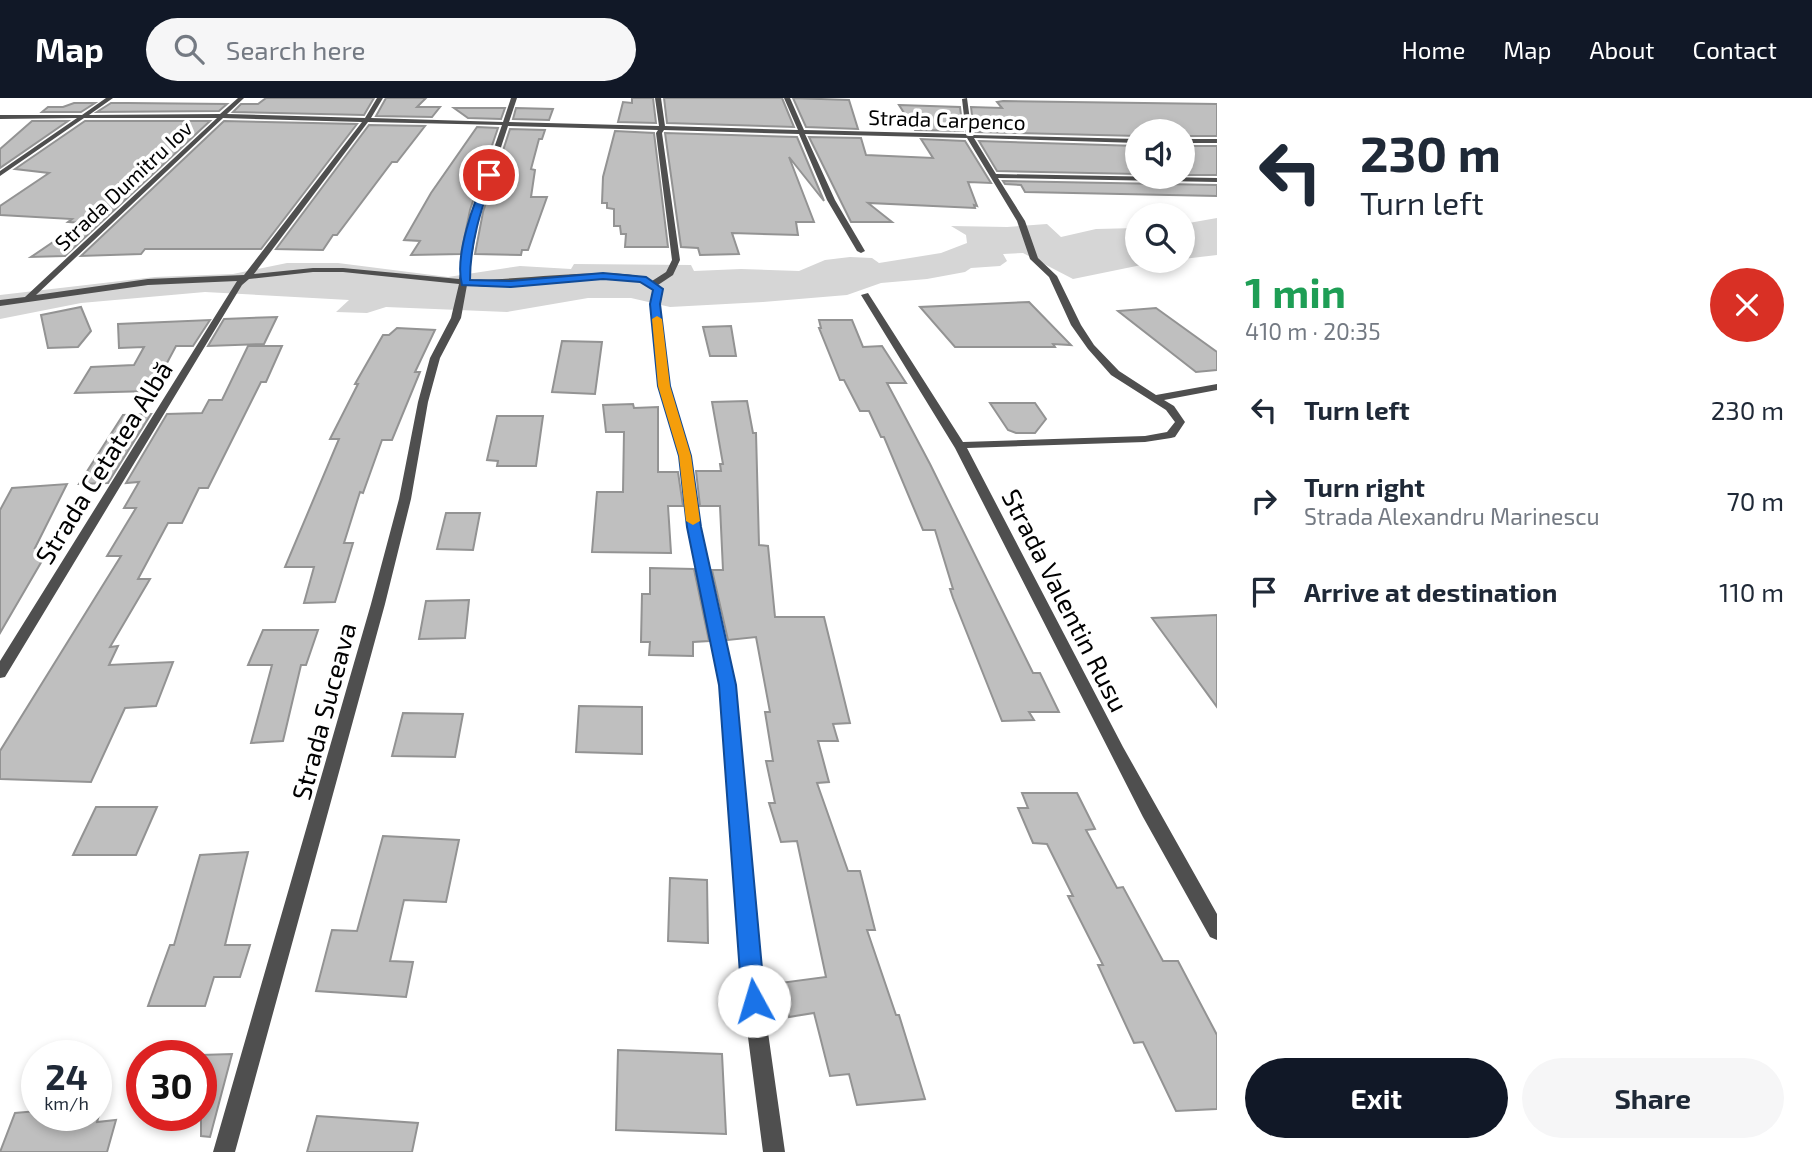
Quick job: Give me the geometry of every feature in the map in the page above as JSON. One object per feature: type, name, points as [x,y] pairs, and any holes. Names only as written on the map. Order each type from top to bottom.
[{"type":"street","points":[[0,174],[110,98]]},
{"type":"street","name":"Strada Dumitru Iov","points":[[29,297],[241,98]]},
{"type":"street","name":"Strada Cetatea Albă","points":[[0,673],[239,283],[247,277],[366,121],[380,98]]},
{"type":"street","name":"Strada Suceava","points":[[224,1152],[378,604],[405,499],[423,402],[435,358],[456,318],[465,283],[466,256],[476,211],[511,113],[513,98]]},
{"type":"street","points":[[0,303],[148,282],[247,277],[298,270],[343,270],[465,283],[511,284],[586,276],[648,281],[670,273],[676,260],[657,98]]},
{"type":"street","points":[[787,98],[831,201],[861,251]]},
{"type":"street","points":[[959,445],[1145,439],[1171,435],[1180,422],[1170,408],[1115,373],[1076,325],[1053,276],[1034,259],[1021,221],[996,176],[969,136],[964,98]]},
{"type":"street","name":"Strada Carpenco","points":[[0,117],[222,116],[1125,141]]},
{"type":"street","points":[[1195,141],[1217,141]]},
{"type":"street","points":[[996,176],[1217,180]]},
{"type":"street","points":[[648,281],[658,289],[655,304],[664,386],[685,456],[694,527],[728,685],[750,976],[774,1152]]},
{"type":"street","name":"Strada Valentin Rusu","points":[[864,295],[959,445],[1128,774],[1174,860],[1217,931]]},
{"type":"street","points":[[1155,398],[1217,387]]},
{"type":"shaded area","points":[[1217,218],[1217,255],[1195,258],[1195,222]]},
{"type":"shaded area","points":[[1047,224],[1061,237],[1096,229],[1125,228],[1125,268],[1073,279],[1023,253],[1003,254],[1007,261],[1000,266],[971,268],[965,272],[927,279],[881,283],[847,295],[763,302],[670,307],[631,298],[588,298],[507,312],[386,307],[367,313],[336,312],[349,300],[205,292],[81,303],[0,319],[0,295],[155,277],[233,274],[287,263],[338,263],[448,277],[520,266],[571,269],[574,264],[691,265],[694,271],[799,271],[825,260],[872,258],[879,263],[941,253],[967,243],[966,235],[951,226],[1007,227]]},
{"type":"building","points":[[266,98],[374,98],[364,115],[233,112],[241,104],[258,104]]},
{"type":"building","points":[[386,98],[426,98],[417,107],[440,107],[432,117],[376,116]]},
{"type":"building","points":[[632,98],[653,98],[656,123],[618,122],[623,102],[632,103]]},
{"type":"building","points":[[664,98],[782,98],[794,127],[667,123]]},
{"type":"building","points":[[793,98],[849,100],[858,129],[806,127]]},
{"type":"building","points":[[997,102],[1217,104],[1217,136],[1195,136],[1195,119],[1125,119],[1125,136],[974,132],[971,107],[1002,108]]},
{"type":"building","points":[[74,103],[95,103],[81,112],[42,112],[48,107],[63,107]]},
{"type":"building","points":[[111,103],[227,104],[219,111],[97,112]]},
{"type":"building","points":[[899,105],[960,107],[963,131],[915,130]]},
{"type":"building","points":[[454,108],[505,108],[501,119],[468,118]]},
{"type":"building","points":[[516,108],[553,109],[549,120],[513,119]]},
{"type":"building","points":[[32,121],[68,121],[0,168],[0,149]]},
{"type":"building","points":[[85,121],[210,121],[65,256],[31,257],[81,223],[68,222],[72,219],[0,215],[0,206],[49,173],[15,169]]},
{"type":"building","points":[[224,121],[357,124],[261,249],[145,249],[141,254],[81,256]]},
{"type":"building","points":[[369,125],[425,126],[397,162],[392,162],[323,250],[276,249]]},
{"type":"building","points":[[477,127],[498,128],[470,210],[461,254],[411,255],[420,241],[404,240],[431,193]]},
{"type":"building","points":[[510,129],[545,130],[542,139],[539,139],[531,169],[535,170],[531,197],[547,197],[528,250],[522,250],[521,255],[475,254],[483,212]]},
{"type":"building","points":[[615,131],[654,133],[668,247],[625,247],[626,234],[621,234],[620,226],[614,226],[614,209],[607,208],[607,203],[602,203],[603,177]]},
{"type":"building","points":[[665,133],[797,137],[824,201],[789,157],[814,222],[796,222],[798,235],[732,233],[739,254],[700,255],[698,248],[681,247]]},
{"type":"building","points":[[809,137],[861,138],[866,155],[933,158],[921,139],[965,141],[991,183],[968,182],[977,206],[974,205],[975,208],[868,203],[892,222],[851,222]]},
{"type":"building","points":[[979,141],[1125,146],[1125,174],[997,171]]},
{"type":"building","points":[[1195,146],[1217,146],[1217,175],[1195,175]]},
{"type":"building","points":[[1003,181],[1125,183],[1125,189],[1195,189],[1195,185],[1217,185],[1217,196],[1025,192],[1021,185],[1005,184]]},
{"type":"building","points":[[1029,302],[1071,345],[955,347],[920,307]]},
{"type":"building","points":[[81,307],[91,331],[78,347],[48,348],[41,315]]},
{"type":"building","points":[[1156,308],[1217,352],[1217,370],[1196,372],[1118,311]]},
{"type":"building","points":[[277,317],[264,344],[208,346],[224,319]]},
{"type":"building","points":[[210,320],[193,346],[176,346],[152,391],[75,393],[91,367],[134,365],[144,347],[119,348],[118,324]]},
{"type":"building","points":[[819,320],[852,320],[863,347],[882,346],[906,383],[887,383],[1033,673],[1040,673],[1059,712],[1029,712],[1034,720],[1002,721],[953,598],[950,589],[953,589],[935,530],[923,530],[884,437],[881,437],[869,411],[860,411],[844,380],[840,380],[819,328]]},
{"type":"building","points":[[731,326],[736,356],[710,356],[703,327]]},
{"type":"building","points":[[397,328],[435,330],[415,372],[420,372],[392,440],[382,440],[363,493],[360,492],[344,543],[353,543],[335,602],[304,603],[314,567],[285,567],[339,439],[330,439],[358,384],[355,384],[383,335],[389,335]]},
{"type":"building","points":[[562,341],[602,342],[595,394],[552,392]]},
{"type":"building","points":[[248,346],[282,346],[266,382],[261,382],[208,488],[199,488],[182,523],[168,523],[138,579],[150,579],[110,647],[118,646],[109,665],[173,662],[156,706],[125,708],[91,782],[0,779],[0,751],[121,556],[107,556],[136,508],[124,508],[139,482],[126,483],[167,414],[202,413],[209,400],[222,400]]},
{"type":"building","points":[[747,401],[753,433],[756,433],[759,545],[768,546],[775,617],[824,617],[850,723],[833,724],[838,741],[818,741],[829,782],[817,783],[848,871],[860,871],[875,930],[867,930],[896,1015],[899,1015],[925,1099],[857,1105],[849,1074],[830,1076],[814,1013],[789,1017],[780,983],[826,977],[797,841],[781,842],[769,803],[775,803],[766,761],[773,761],[765,712],[770,712],[756,637],[728,640],[712,570],[723,570],[720,506],[700,506],[696,471],[721,471],[720,464],[723,464],[712,402]]},
{"type":"building","points":[[990,403],[1035,403],[1046,419],[1035,433],[1016,433],[1008,430]]},
{"type":"building","points":[[633,404],[634,408],[658,407],[658,472],[678,472],[683,506],[668,506],[671,553],[592,552],[597,492],[623,492],[624,432],[606,432],[603,405]]},
{"type":"building","points":[[151,414],[108,483],[79,484],[123,415]]},
{"type":"building","points":[[497,416],[543,416],[536,466],[497,466],[498,461],[487,460]]},
{"type":"building","points":[[67,484],[35,548],[50,547],[0,633],[0,510],[12,488]]},
{"type":"building","points":[[446,513],[480,513],[473,550],[437,549]]},
{"type":"building","points":[[650,568],[694,569],[709,641],[693,642],[693,656],[649,655],[650,642],[641,642],[642,594],[650,594]]},
{"type":"building","points":[[469,600],[465,638],[419,639],[426,601]]},
{"type":"building","points":[[1217,615],[1217,707],[1152,618]]},
{"type":"building","points":[[263,630],[318,630],[306,665],[301,665],[283,741],[251,743],[272,665],[248,665]]},
{"type":"building","points":[[579,706],[642,707],[642,754],[576,752]]},
{"type":"building","points":[[403,713],[463,714],[455,757],[392,756]]},
{"type":"building","points":[[1022,793],[1077,793],[1095,829],[1086,830],[1117,888],[1123,887],[1163,961],[1178,961],[1217,1035],[1217,1109],[1176,1111],[1143,1042],[1134,1043],[1098,965],[1103,965],[1068,896],[1073,896],[1047,844],[1033,843],[1018,808],[1028,808]]},
{"type":"building","points":[[96,807],[157,807],[136,855],[73,855]]},
{"type":"building","points":[[383,836],[459,840],[446,902],[404,900],[390,961],[413,962],[406,997],[316,991],[332,930],[357,931]]},
{"type":"building","points":[[248,852],[225,945],[250,945],[240,977],[214,977],[205,1006],[148,1006],[170,945],[174,945],[200,855]]},
{"type":"building","points":[[670,878],[707,880],[708,943],[668,941]]},
{"type":"building","points":[[618,1050],[722,1054],[726,1134],[616,1130]]},
{"type":"building","points":[[217,1054],[232,1054],[217,1111]]},
{"type":"building","points":[[21,1112],[21,1131],[112,1131],[112,1120],[116,1120],[107,1152],[0,1152],[15,1113]]},
{"type":"building","points":[[317,1116],[418,1123],[412,1152],[307,1152]]},
{"type":"building","points":[[201,1131],[212,1131],[210,1137],[201,1136]]},
{"type":"slow traffic","points":[[657,319],[664,386],[685,456],[693,521]]},
{"type":"route","points":[[489,175],[476,211],[466,256],[465,283],[511,284],[603,276],[643,279],[658,289],[655,304],[664,386],[685,456],[694,527],[728,685],[754,1001]]}]
